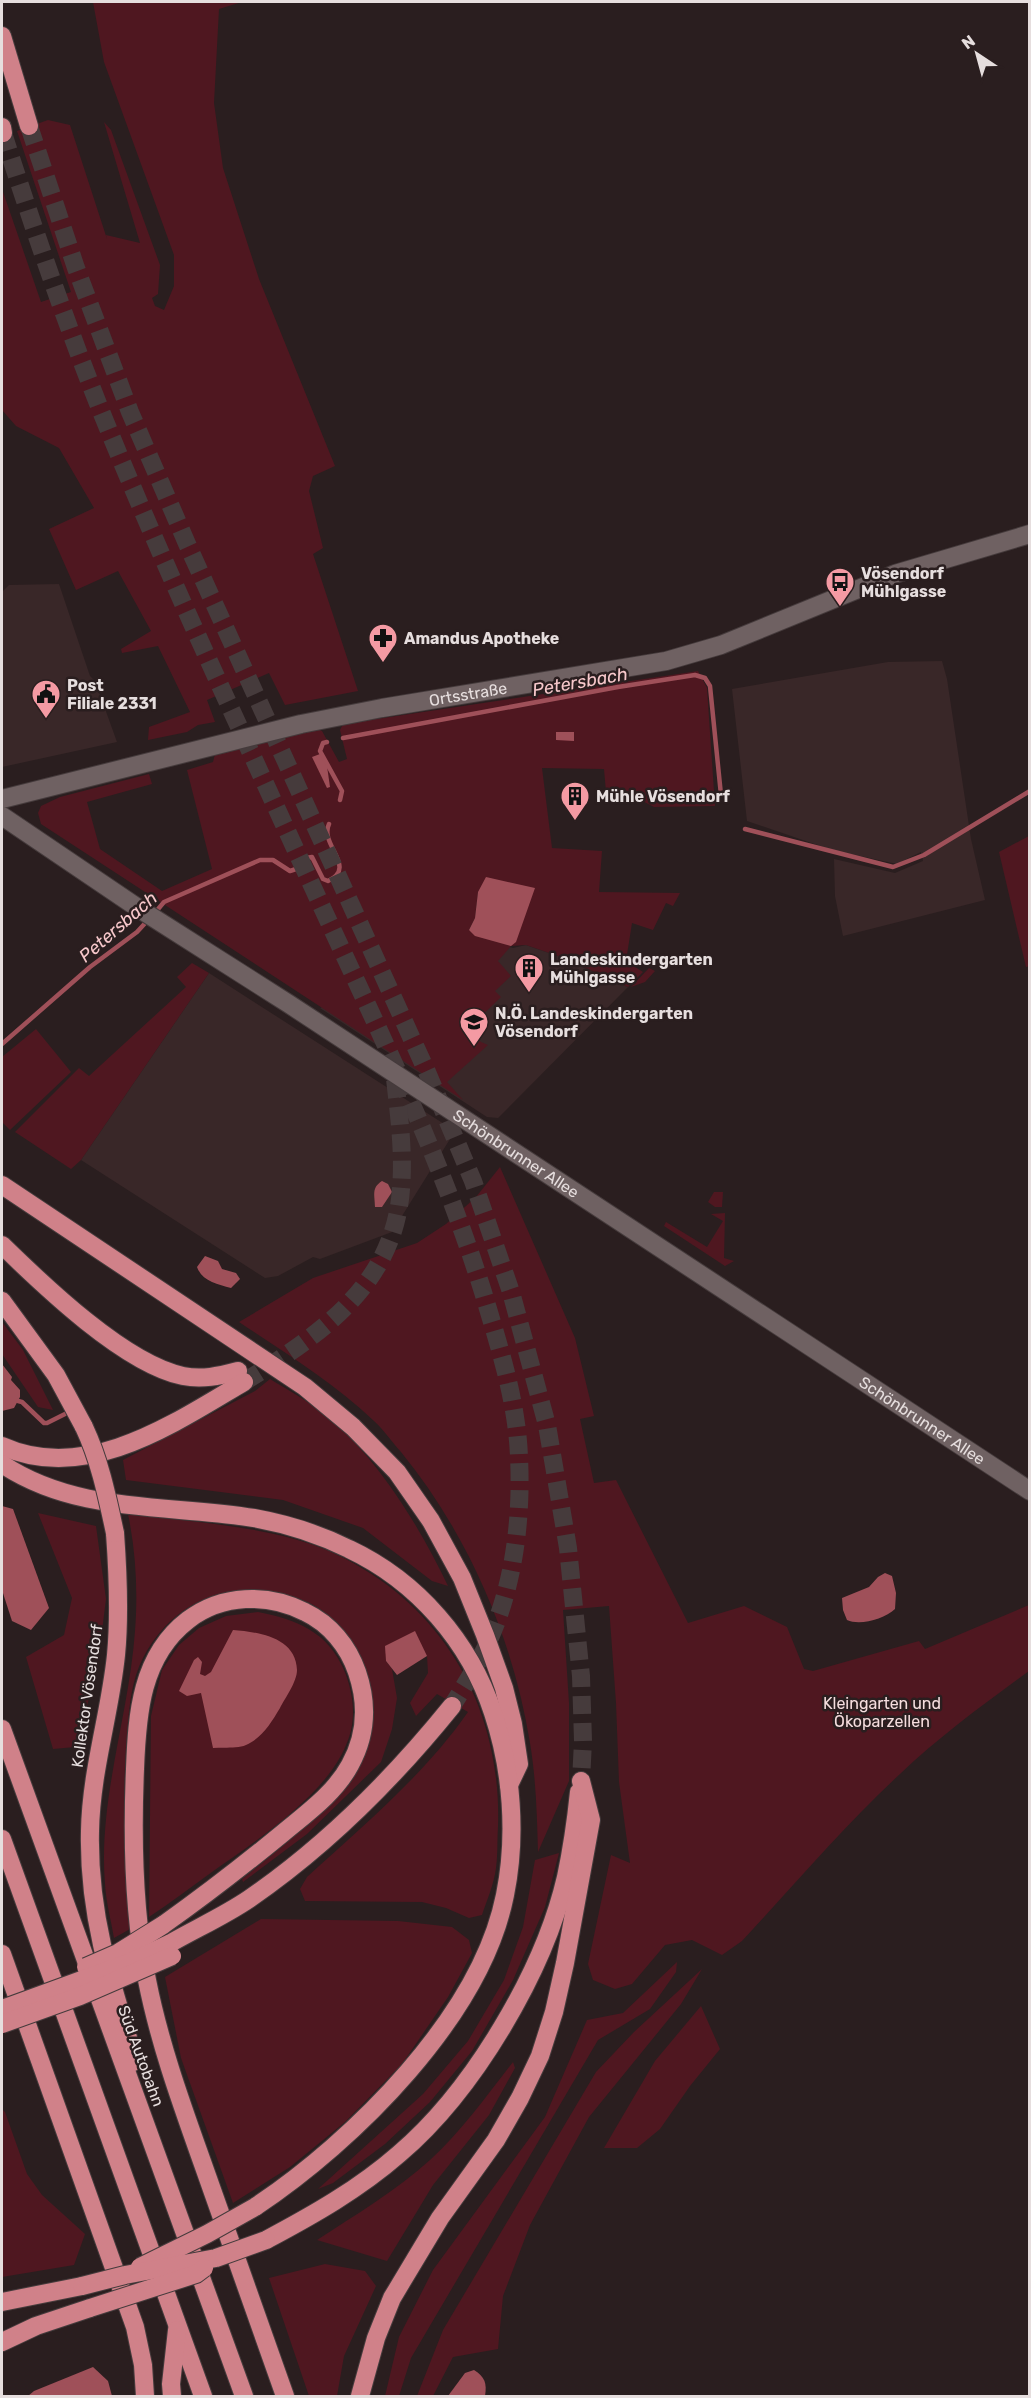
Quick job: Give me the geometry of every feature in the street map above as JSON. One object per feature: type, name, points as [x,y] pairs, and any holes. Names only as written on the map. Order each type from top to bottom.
[{"type":"highway","points":[[2,36],[29,126]]},
{"type":"highway","points":[[2,1185],[305,1387],[353,1427],[397,1472],[430,1521],[462,1578],[504,1688],[513,1724],[519,1764],[509,1787]]},
{"type":"highway","points":[[2,1245],[82,1317],[130,1353],[153,1366],[184,1376],[241,1377],[190,1414],[148,1435],[99,1454],[54,1458],[15,1452],[2,1446]]},
{"type":"highway","name":"Kollektor Vösendorf","points":[[2,1301],[56,1375],[84,1428],[94,1449],[115,1533],[119,1610],[116,1657],[94,1781],[90,1830],[91,1872],[93,1903],[104,1961],[134,2057],[131,2085]]},
{"type":"highway","points":[[2,1464],[39,1485],[72,1496],[128,1506],[253,1518],[308,1531],[369,1559],[405,1584],[428,1606],[445,1625],[470,1662],[488,1696],[499,1730],[509,1787],[510,1857],[505,1896],[492,1936],[468,1986],[429,2044],[360,2122],[287,2186],[207,2234],[125,2275]]},
{"type":"highway","points":[[2,1997],[100,1962],[163,1925],[228,1877],[322,1800],[345,1773],[359,1744],[364,1721],[364,1700],[351,1658],[340,1640],[325,1624],[296,1607],[261,1599],[238,1600],[216,1605],[190,1618],[165,1642],[149,1671],[142,1697],[136,1743],[133,1819],[136,1893],[146,1979],[166,2060],[285,2397]]},
{"type":"highway","points":[[2,2024],[129,1976],[247,1901],[332,1835],[407,1759],[452,1706]]},
{"type":"highway","name":"Süd Autobahn","points":[[2,1729],[244,2397]]},
{"type":"highway","points":[[2,2302],[216,2258],[266,2240],[354,2189],[399,2154],[430,2125],[464,2086],[524,1987],[565,1879],[576,1823],[580,1781],[591,1820],[561,1982],[540,2056],[520,2098],[496,2139],[440,2218],[392,2298],[376,2338],[360,2397]]},
{"type":"highway","points":[[2,1839],[203,2397]]},
{"type":"highway","points":[[2,2009],[170,1950]]},
{"type":"highway","points":[[2,1953],[135,2327],[143,2365],[145,2397]]},
{"type":"highway","points":[[2,2342],[36,2326],[196,2274],[216,2258]]},
{"type":"highway","points":[[172,2397],[171,2384],[178,2325]]},
{"type":"main road","name":"Ortsstraße","points":[[2,799],[214,744],[310,722],[666,660],[721,645],[895,574],[1029,534]]},
{"type":"main road","name":"Schönbrunner Allee","points":[[2,816],[152,917],[1029,1491]]},
{"type":"shaded area","points":[[59,584],[90,676],[95,681],[117,742],[2,767],[2,592],[9,585]]},
{"type":"shaded area","points":[[942,661],[947,679],[971,839],[985,900],[843,936],[835,896],[834,859],[895,873],[923,861],[921,852],[897,864],[832,850],[747,821],[732,689],[888,662]]},
{"type":"shaded area","points":[[556,732],[574,732],[574,741],[556,740]]},
{"type":"shaded area","points":[[320,754],[327,766],[330,787],[327,788],[312,757]]},
{"type":"shaded area","points":[[486,877],[535,888],[516,942],[511,946],[475,936],[469,930],[475,918],[478,892]]},
{"type":"shaded area","name":"N.Ö. Landeskindergarten Vösendorf","points":[[475,936],[513,948],[526,945],[561,957],[628,987],[498,1118],[487,1117],[320,1008]]},
{"type":"shaded area","points":[[209,973],[455,1131],[392,1232],[320,1259],[313,1257],[278,1276],[265,1278],[81,1160]]},
{"type":"shaded area","points":[[382,1181],[388,1184],[392,1192],[382,1207],[375,1207],[375,1189]]},
{"type":"shaded area","points":[[205,1256],[218,1261],[222,1269],[236,1273],[240,1279],[231,1288],[206,1279],[197,1267]]},
{"type":"shaded area","points":[[2,1364],[20,1390],[20,1397],[14,1408],[2,1411]]},
{"type":"shaded area","points":[[2,1506],[13,1509],[49,1608],[31,1630],[12,1621],[2,1590]]},
{"type":"shaded area","points":[[885,1573],[892,1576],[896,1593],[895,1609],[872,1621],[847,1620],[842,1598],[869,1587]]},
{"type":"shaded area","points":[[233,1630],[253,1632],[283,1643],[295,1659],[297,1670],[290,1690],[266,1730],[252,1742],[242,1746],[213,1748],[201,1693],[187,1696],[179,1691],[194,1660],[198,1657],[202,1662],[200,1674],[205,1676],[211,1672]]},
{"type":"shaded area","points":[[415,1631],[427,1656],[397,1675],[386,1661],[385,1646]]},
{"type":"shaded area","points":[[93,2367],[108,2381],[112,2396],[28,2396],[34,2391]]},
{"type":"shaded area","points":[[474,2370],[481,2375],[484,2381],[485,2396],[448,2396],[465,2373]]},
{"type":"green space","points":[[93,2],[242,2],[219,9],[214,103],[223,168],[259,279],[335,466],[313,476],[309,491],[323,548],[313,554],[358,691],[285,705],[269,673],[207,700],[215,722],[198,725],[187,732],[148,740],[149,727],[190,712],[158,646],[122,653],[121,649],[151,631],[118,571],[76,590],[49,529],[94,508],[59,448],[16,426],[2,410],[2,189],[41,302],[71,292],[17,131],[48,120],[70,125],[107,239],[106,235],[140,243],[104,122],[111,130],[160,265],[158,294],[152,298],[155,306],[164,310],[174,286],[174,255],[104,62]]},
{"type":"green space","points":[[698,671],[707,688],[715,806],[654,807],[633,796],[606,792],[604,769],[542,768],[552,848],[602,851],[599,892],[680,893],[673,906],[666,903],[653,930],[632,923],[626,961],[643,972],[628,987],[561,957],[526,945],[511,946],[498,961],[511,976],[495,991],[501,997],[468,1029],[481,1042],[488,1045],[447,1082],[463,1100],[41,824],[38,813],[41,806],[60,797],[149,774],[152,784],[87,802],[100,849],[162,891],[212,869],[187,770],[213,762],[216,750],[315,728],[322,731],[339,762],[347,759],[340,730],[343,724]],"holes":[[[478,892],[511,946],[469,930],[475,918]]]},
{"type":"green space","points":[[1029,836],[1030,966],[1026,967],[999,852]]},
{"type":"green space","points":[[192,963],[209,973],[81,1160],[71,1169],[15,1132],[79,1068],[89,1076],[186,987],[177,977]]},
{"type":"green space","points":[[649,968],[655,971],[645,982],[631,987]]},
{"type":"green space","points":[[36,1029],[71,1072],[10,1130],[2,1122],[2,1057]]},
{"type":"green space","name":"Kleingarten und Ökoparzellen","points":[[500,1167],[575,1338],[594,1416],[580,1419],[594,1483],[616,1480],[688,1623],[744,1606],[787,1627],[804,1669],[813,1671],[919,1641],[925,1649],[1029,1605],[1029,1671],[947,1733],[900,1774],[839,1835],[742,1941],[722,1955],[692,1940],[665,1945],[632,1984],[615,1989],[593,1980],[588,1964],[611,1855],[630,1863],[619,1782],[609,1606],[563,1610],[569,1703],[569,1781],[538,1852],[532,1757],[522,1704],[499,1626],[467,1552],[425,1484],[385,1432],[325,1381],[239,1322],[313,1278],[417,1243],[446,1224],[476,1197]]},
{"type":"green space","points":[[714,1192],[723,1192],[722,1207],[715,1207],[708,1202]]},
{"type":"green space","points":[[725,1213],[724,1258],[734,1261],[725,1266],[664,1226],[666,1222],[707,1247],[723,1221],[711,1214]]},
{"type":"green space","points":[[2,1322],[23,1350],[53,1410],[38,1407],[2,1354]]},
{"type":"green space","points":[[270,1379],[324,1414],[361,1450],[379,1471],[410,1516],[448,1586],[432,1581],[363,1528],[283,1500],[126,1480],[123,1460],[255,1391]]},
{"type":"green space","points":[[38,1513],[96,1526],[106,1599],[97,1671],[75,1747],[53,1749],[26,1657],[64,1635],[72,1598]]},
{"type":"green space","points":[[128,1514],[257,1530],[329,1551],[369,1572],[403,1598],[433,1628],[457,1662],[476,1699],[489,1739],[496,1782],[497,1863],[482,1915],[469,1918],[446,1908],[422,1902],[305,1901],[300,1889],[307,1877],[413,1778],[468,1712],[437,1694],[416,1716],[410,1703],[428,1673],[427,1656],[386,1661],[392,1669],[397,1698],[392,1729],[381,1762],[307,1834],[243,1882],[242,1879],[284,1845],[342,1791],[371,1692],[325,1613],[308,1602],[286,1595],[243,1591],[208,1598],[192,1605],[177,1616],[152,1642],[136,1675],[129,1711],[124,1793],[130,1929],[114,1938],[107,1904],[104,1852],[110,1789],[132,1663],[135,1631],[136,1572]]},
{"type":"green space","points":[[258,1612],[298,1623],[309,1629],[329,1646],[337,1657],[344,1670],[352,1698],[352,1727],[346,1745],[323,1782],[288,1816],[149,1917],[151,1716],[162,1670],[179,1645],[199,1628],[226,1616]]},
{"type":"green space","points":[[559,1853],[545,1907],[513,1980],[472,2051],[430,2102],[385,2144],[333,2183],[318,2189],[423,2094],[468,2041],[504,1980],[523,1927],[535,1860]]},
{"type":"green space","points":[[261,1919],[398,1921],[452,1927],[469,1940],[472,1953],[448,1997],[402,2064],[345,2122],[290,2167],[233,2203],[181,2058],[165,1977]]},
{"type":"green space","points":[[677,1962],[676,1972],[650,2009],[598,2040],[411,2358],[399,2396],[385,2396],[399,2337],[433,2270],[545,2117],[587,2020],[623,2013]]},
{"type":"green space","points":[[702,1969],[681,2004],[589,2117],[530,2225],[503,2296],[498,2349],[453,2357],[433,2396],[417,2396],[443,2330],[596,2072],[634,2032]]},
{"type":"green space","points":[[701,2006],[720,2049],[660,2129],[637,2148],[604,2148],[655,2061]]},
{"type":"green space","points":[[513,2062],[515,2068],[489,2115],[433,2185],[387,2261],[317,2240],[389,2192],[430,2160],[463,2125]]},
{"type":"green space","points":[[2,2109],[27,2174],[42,2195],[85,2234],[74,2265],[2,2277]]},
{"type":"green space","points":[[325,2264],[365,2271],[376,2286],[344,2356],[337,2396],[309,2396],[269,2278]]},
{"type":"waterway","name":"Petersbach","points":[[343,738],[695,675],[705,678],[710,686],[721,795]]},
{"type":"waterway","name":"Petersbach","points":[[327,742],[323,743],[320,751],[342,791],[340,800]]},
{"type":"waterway","name":"Petersbach","points":[[745,829],[893,867],[924,855],[1030,791]]},
{"type":"waterway","name":"Petersbach","points":[[154,914],[164,902],[260,860],[273,860],[290,871],[296,869],[306,858],[312,857],[323,879],[328,881],[336,875],[339,869],[339,862],[327,832],[329,824]]},
{"type":"waterway","name":"Petersbach","points":[[2,1044],[90,967],[137,932],[148,920]]},
{"type":"waterway","points":[[18,1401],[22,1402],[44,1423],[65,1414]]},
{"type":"tunnel","points":[[29,126],[76,268],[130,412],[188,546],[427,1072],[473,1181],[511,1292],[547,1425],[568,1548],[581,1676],[583,1741],[581,1781]]},
{"type":"tunnel","points":[[3,133],[51,278],[105,421],[208,659],[406,1090],[466,1241],[495,1333],[511,1394],[518,1436],[520,1480],[517,1527],[510,1574],[498,1619],[481,1657],[452,1706]]},
{"type":"tunnel","points":[[244,1382],[325,1326],[368,1280],[384,1253],[395,1223],[402,1175],[395,1079]]},
{"type":"place","name":"Vösendorf Mühlgasse","points":[[840,608]]},
{"type":"place","name":"Amandus Apotheke","points":[[383,664]]},
{"type":"place","name":"Post Filiale 2331","points":[[46,720]]},
{"type":"place","name":"Mühle Vösendorf","points":[[575,822]]},
{"type":"place","name":"Landeskindergarten Mühlgasse","points":[[529,994]]},
{"type":"place","name":"N.Ö. Landeskindergarten Vösendorf","points":[[474,1048]]}]
